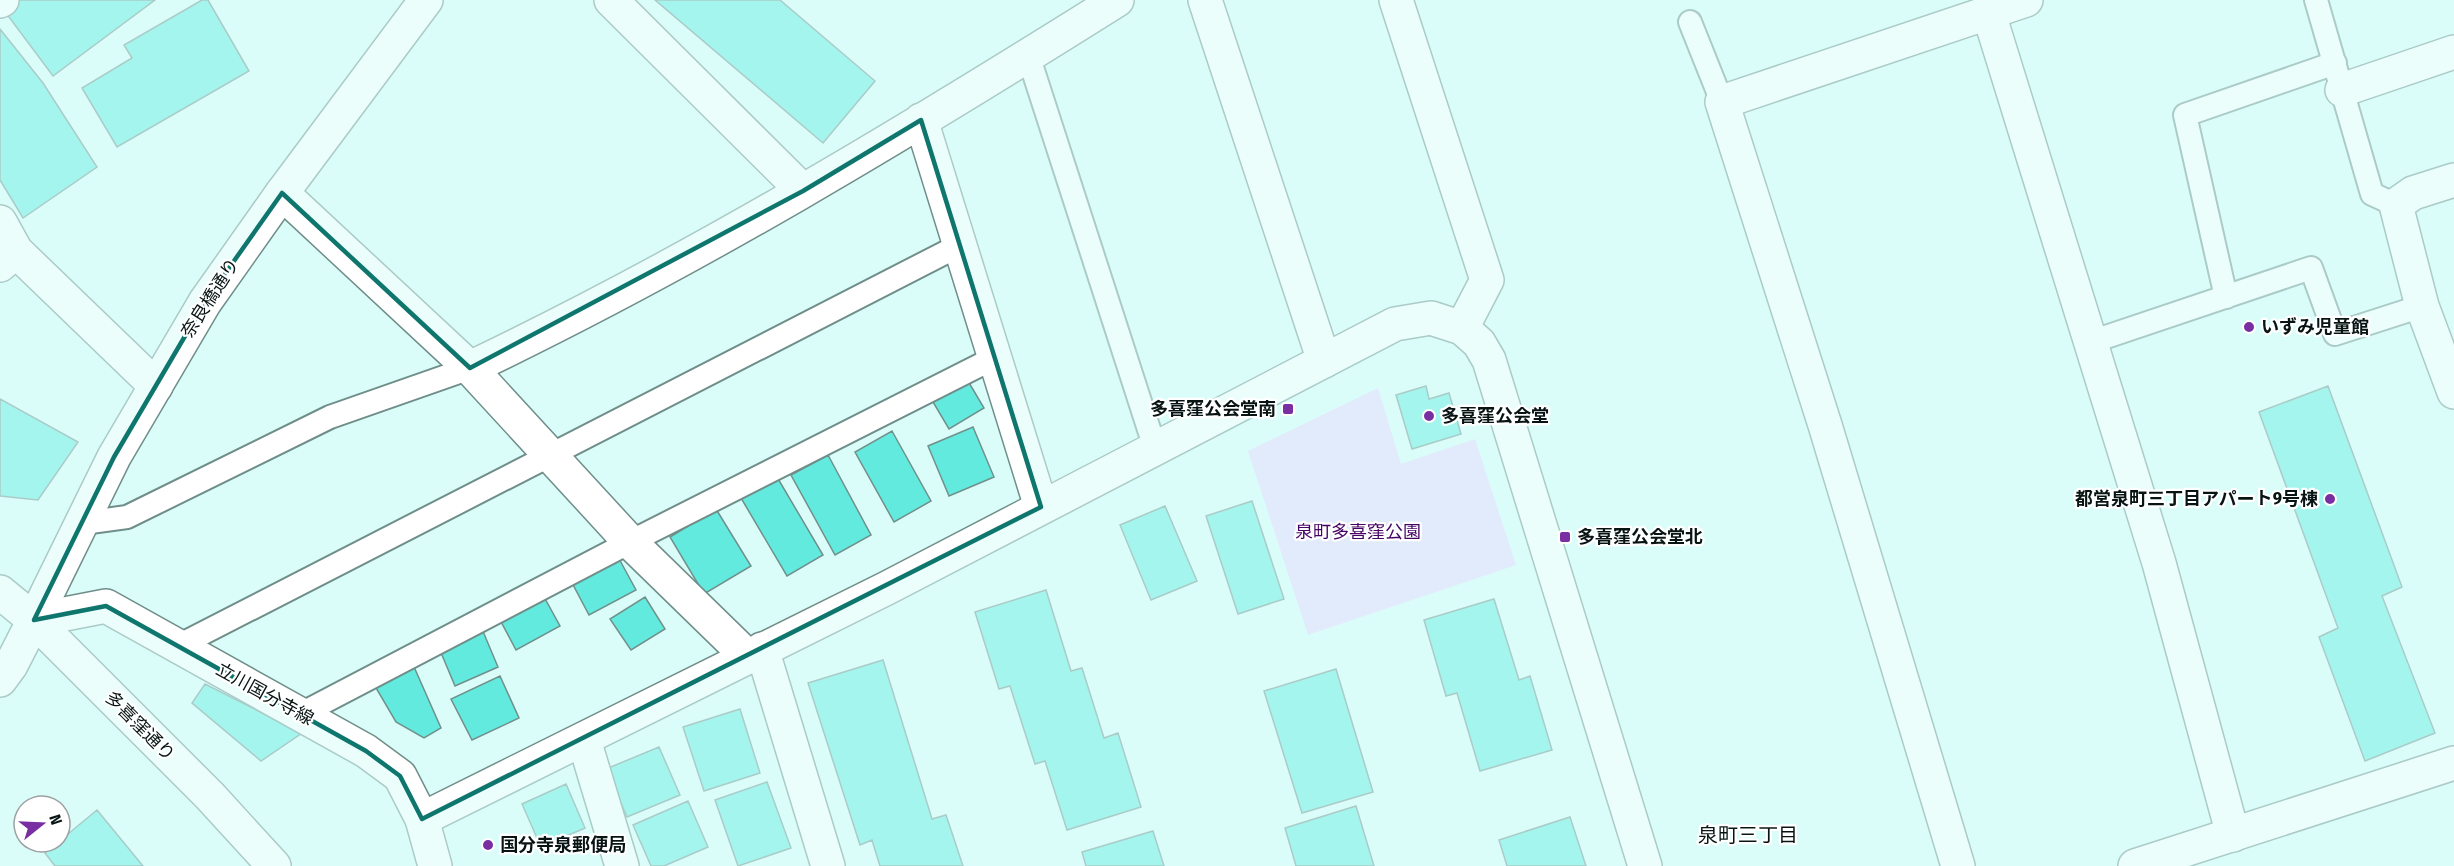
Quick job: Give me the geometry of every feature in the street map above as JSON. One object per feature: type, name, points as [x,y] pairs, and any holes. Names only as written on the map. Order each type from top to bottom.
[{"type":"street","name":"奈良橋通り","points":[[0,680],[11,665],[114,457],[205,302],[282,193],[426,0]]},
{"type":"street","points":[[611,0],[803,191]]},
{"type":"street","points":[[470,368],[547,331],[803,191],[1117,0]]},
{"type":"street","points":[[1205,0],[1324,361]]},
{"type":"street","points":[[1958,866],[1822,414],[1722,102],[2026,0]]},
{"type":"street","points":[[1404,4],[1487,280],[1462,328]]},
{"type":"street","points":[[1989,14],[2159,563],[2233,835]]},
{"type":"street","points":[[2338,77],[2454,52]]},
{"type":"street","points":[[921,120],[1041,507]]},
{"type":"street","points":[[2454,180],[2413,193],[2396,205],[2422,306],[2454,392]]},
{"type":"street","points":[[282,193],[470,368],[630,542],[755,653],[828,866]]},
{"type":"street","points":[[0,222],[8,258],[156,386]]},
{"type":"street","points":[[422,819],[887,588],[1395,324],[1431,318],[1462,328],[1479,343],[1489,360],[1646,866]]},
{"type":"street","name":"多喜窪通り","points":[[0,592],[34,620],[210,796],[274,866]]},
{"type":"street","name":"立川国分寺線","points":[[34,620],[106,606],[366,751],[400,776],[422,819],[435,866]]},
{"type":"street","points":[[584,740],[622,866]]},
{"type":"street","points":[[2135,866],[2454,762]]},
{"type":"lane","points":[[2316,0],[2372,194],[2396,205]]},
{"type":"lane","points":[[1690,22],[1722,102]]},
{"type":"lane","points":[[1028,55],[1155,448]]},
{"type":"lane","points":[[2226,297],[2185,115],[2338,77]]},
{"type":"lane","points":[[178,646],[960,245]]},
{"type":"lane","points":[[2091,342],[2312,268],[2335,334],[2422,306]]},
{"type":"lane","points":[[301,714],[630,542],[994,358]]},
{"type":"lane","points":[[83,523],[127,517],[330,417],[470,368]]},
{"type":"highlighted area","points":[[921,120],[1041,507],[422,819],[400,776],[366,751],[106,606],[34,620],[114,457],[205,302],[282,193],[470,368],[803,191]]},
{"type":"green space","name":"泉町多喜窪公園","points":[[1378,388],[1401,464],[1475,439],[1516,565],[1308,635],[1248,451]]},
{"type":"building","points":[[7,0],[155,0],[53,76],[0,5]]},
{"type":"building","points":[[202,0],[208,0],[249,71],[117,147],[82,88],[132,58],[124,45]]},
{"type":"building","points":[[655,0],[780,0],[875,81],[823,143]]},
{"type":"building","points":[[0,29],[43,83],[97,167],[23,218],[0,180]]},
{"type":"building","points":[[968,381],[984,408],[949,429],[933,402]]},
{"type":"building","name":"多喜窪公会堂","points":[[1426,386],[1429,399],[1449,393],[1461,434],[1412,449],[1396,395]]},
{"type":"building","name":"都営泉町三丁目アパート9号棟","points":[[2328,386],[2402,587],[2382,596],[2435,733],[2365,761],[2319,637],[2338,628],[2259,412]]},
{"type":"building","points":[[0,399],[78,442],[38,500],[0,496]]},
{"type":"building","points":[[973,427],[994,477],[949,496],[928,446]]},
{"type":"building","points":[[892,431],[931,501],[894,522],[855,452]]},
{"type":"building","points":[[828,455],[871,535],[835,555],[791,475]]},
{"type":"building","points":[[777,477],[823,555],[787,576],[741,498]]},
{"type":"building","points":[[1252,501],[1284,599],[1238,614],[1206,516]]},
{"type":"building","points":[[1165,506],[1197,581],[1151,600],[1120,525]]},
{"type":"building","points":[[716,509],[751,566],[704,594],[670,537]]},
{"type":"building","points":[[617,555],[636,590],[589,615],[570,579]]},
{"type":"building","points":[[1046,590],[1071,671],[1082,668],[1104,738],[1118,733],[1141,807],[1067,830],[1045,761],[1035,764],[1010,686],[999,689],[975,612]]},
{"type":"building","points":[[543,595],[560,626],[516,650],[499,618]]},
{"type":"building","points":[[645,597],[665,629],[631,650],[610,619]]},
{"type":"building","points":[[1494,599],[1519,680],[1530,676],[1552,750],[1480,771],[1457,693],[1446,696],[1424,620]]},
{"type":"building","points":[[482,629],[498,667],[455,686],[439,648]]},
{"type":"building","points":[[411,660],[441,728],[424,738],[396,722],[372,681]]},
{"type":"building","points":[[883,660],[932,819],[946,815],[963,866],[880,866],[872,840],[860,845],[808,683]]},
{"type":"building","points":[[1336,669],[1373,792],[1302,813],[1264,691]]},
{"type":"building","points":[[500,676],[519,718],[472,740],[451,699]]},
{"type":"building","points":[[205,684],[302,733],[261,761],[192,703]]},
{"type":"building","points":[[740,709],[760,773],[704,791],[683,727]]},
{"type":"building","points":[[659,747],[680,795],[627,817],[606,769]]},
{"type":"building","points":[[767,782],[791,848],[738,866],[715,800]]},
{"type":"building","points":[[566,784],[585,828],[541,847],[522,804]]},
{"type":"building","points":[[688,801],[708,847],[664,866],[651,866],[633,825]]},
{"type":"building","points":[[1356,806],[1374,866],[1296,866],[1285,828]]},
{"type":"building","points":[[97,810],[143,866],[55,866],[46,854],[72,854],[72,831]]},
{"type":"building","points":[[1570,817],[1586,866],[1507,866],[1499,840]]},
{"type":"building","points":[[1153,831],[1164,866],[1086,866],[1082,852]]},
{"type":"place","name":"いずみ児童館","points":[[2249,327]]},
{"type":"place","name":"多喜窪公会堂南","points":[[1288,409]]},
{"type":"place","name":"多喜窪公会堂","points":[[1429,416]]},
{"type":"place","name":"都営泉町三丁目アパート9号棟","points":[[2330,499]]},
{"type":"place","name":"多喜窪公会堂北","points":[[1565,537]]},
{"type":"place","name":"国分寺泉郵便局","points":[[488,845]]},
{"type":"district","name":"泉町三丁目","points":[[1748,835]]}]
